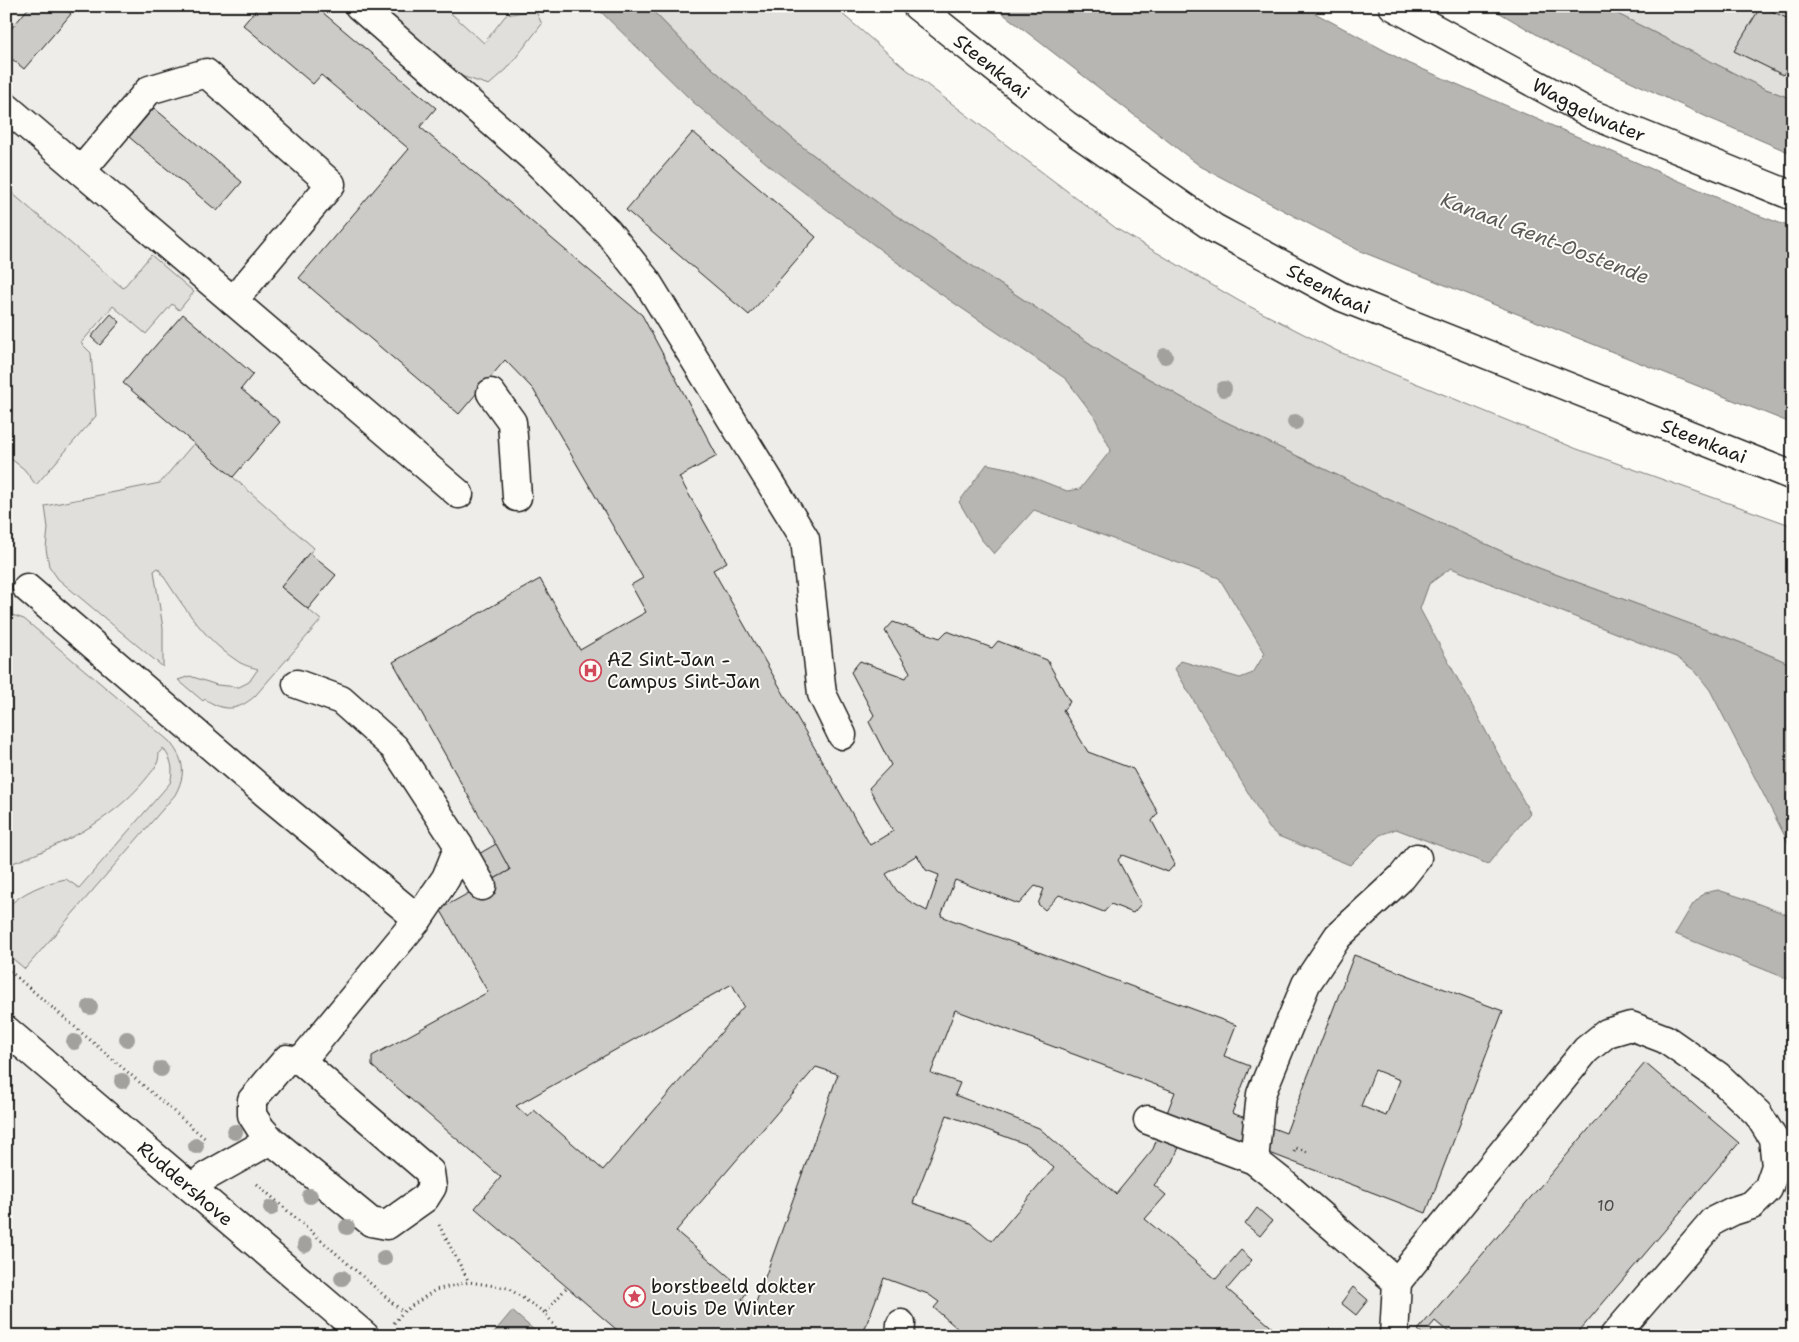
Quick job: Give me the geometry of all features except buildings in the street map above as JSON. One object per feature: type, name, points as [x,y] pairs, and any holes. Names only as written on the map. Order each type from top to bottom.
[{"type":"street","points":[[359,6],[534,159],[608,232],[646,280],[805,539],[822,694],[842,735]]},
{"type":"street","name":"Steenkaai","points":[[917,6],[1066,125],[1214,228],[1342,297],[1793,476]]},
{"type":"street","name":"Waggelwater","points":[[1393,6],[1591,114],[1793,196]]},
{"type":"street","points":[[81,171],[149,90],[206,73],[331,184],[234,301]]},
{"type":"street","points":[[6,107],[459,494]]},
{"type":"street","points":[[491,393],[512,422],[517,497]]},
{"type":"street","points":[[27,588],[262,790],[418,919]]},
{"type":"street","points":[[297,684],[341,700],[395,748],[459,846],[482,886]]},
{"type":"street","points":[[301,1061],[418,919],[446,878],[459,846]]},
{"type":"street","points":[[1254,1160],[1261,1094],[1306,984],[1338,936],[1402,877],[1417,858]]},
{"type":"street","points":[[1394,1336],[1397,1282],[1586,1050],[1607,1033],[1631,1026],[1665,1039],[1718,1076],[1758,1114],[1773,1138],[1776,1166],[1768,1190],[1752,1205],[1733,1211],[1713,1221],[1614,1336]]},
{"type":"street","name":"Ruddershove","points":[[6,1030],[365,1336]]},
{"type":"street","points":[[287,1059],[301,1061],[430,1172],[432,1187],[425,1198],[387,1225],[371,1222],[270,1140],[252,1115],[252,1100],[287,1059]]},
{"type":"street","points":[[1148,1120],[1254,1160],[1283,1182],[1397,1282]]},
{"type":"street","points":[[192,1188],[207,1176],[270,1140]]},
{"type":"path","points":[[6,968],[233,1162],[403,1312],[436,1290],[469,1282],[508,1288],[545,1313],[562,1336]]},
{"type":"path","points":[[425,1198],[469,1282]]},
{"type":"path","points":[[545,1313],[567,1287]]},
{"type":"shaded area","name":"AZ Sint-Jan - Campus Sint-Jan","points":[[6,6],[595,6],[693,102],[777,172],[926,284],[1066,379],[1094,416],[1111,451],[1080,489],[1067,491],[1012,469],[1034,510],[1219,578],[1265,653],[1253,673],[1240,678],[1181,661],[1175,669],[1268,827],[1278,836],[1349,865],[1380,835],[1396,829],[1488,864],[1530,814],[1420,608],[1429,584],[1451,568],[1676,657],[1695,671],[1710,690],[1793,852],[1793,915],[1788,915],[1717,890],[1675,934],[1793,981],[1793,1336],[6,1336]]},
{"type":"shaded area","points":[[378,6],[443,6],[484,43],[506,15],[535,10],[542,24],[507,69],[489,85],[458,75]]},
{"type":"shaded area","points":[[648,6],[833,6],[905,68],[1117,229],[1239,301],[1337,351],[1577,449],[1793,526],[1793,665],[1739,642],[1536,567],[1220,419],[1112,358],[889,211],[800,145],[690,49]]},
{"type":"shaded area","points":[[1602,6],[1793,6],[1793,93],[1787,97],[1763,88]]},
{"type":"shaded area","points":[[6,188],[123,288],[151,255],[194,292],[179,310],[172,304],[146,334],[113,306],[81,343],[91,353],[96,416],[36,485],[24,469],[6,455]]},
{"type":"shaded area","points":[[194,443],[314,548],[281,587],[321,620],[255,696],[243,705],[231,708],[218,706],[205,699],[203,701],[178,680],[190,676],[217,685],[239,687],[249,682],[258,669],[238,662],[202,630],[158,568],[154,571],[163,628],[163,667],[58,579],[49,566],[46,549],[48,528],[45,506],[160,483]]},
{"type":"shaded area","points":[[6,613],[24,619],[169,741],[178,754],[182,766],[181,780],[175,795],[25,969],[6,953],[6,908],[27,893],[58,881],[66,879],[79,888],[170,783],[172,769],[163,748],[159,753],[155,767],[146,779],[132,794],[101,820],[48,849],[6,864]]},
{"type":"water","points":[[595,6],[648,6],[690,49],[800,145],[889,211],[1112,358],[1220,419],[1536,567],[1739,642],[1793,665],[1793,852],[1710,690],[1695,671],[1676,657],[1451,568],[1429,584],[1420,609],[1530,813],[1488,864],[1396,829],[1380,835],[1350,865],[1278,836],[1269,828],[1175,669],[1181,661],[1240,678],[1253,673],[1265,653],[1219,578],[1034,510],[994,554],[981,539],[959,502],[987,464],[1012,469],[1067,491],[1080,489],[1111,450],[1094,416],[1066,379],[926,284],[777,172],[693,102]]},
{"type":"water","name":"Kanaal Gent-Oostende","points":[[993,6],[1307,6],[1313,12],[1406,62],[1755,214],[1793,228],[1793,424],[1360,251],[1200,166]]},
{"type":"water","points":[[1488,6],[1602,6],[1763,88],[1787,97],[1793,93],[1793,154],[1709,118],[1560,48]]},
{"type":"water","points":[[1718,890],[1788,915],[1793,915],[1793,981],[1675,934],[1693,904],[1704,893]]},
{"type":"water","points":[[512,1311],[541,1336],[491,1336]]},
{"type":"place","name":"AZ Sint-Jan - Campus Sint-Jan","points":[[591,670]]},
{"type":"place","name":"borstbeeld dokter Louis De Winter","points":[[635,1297]]}]
